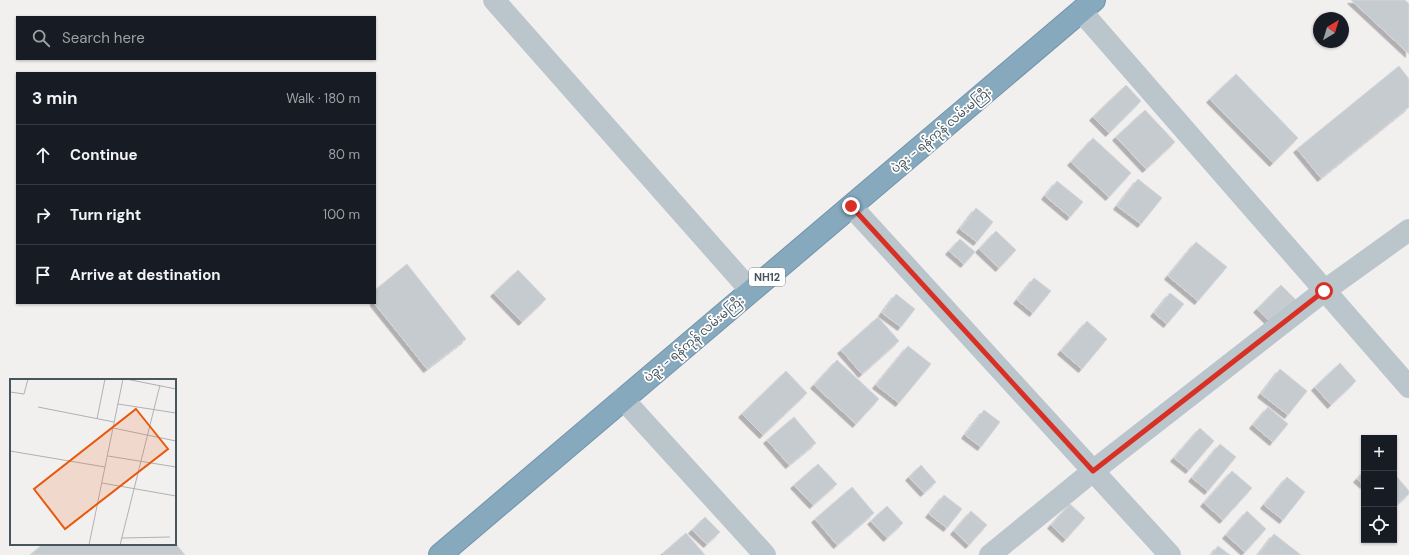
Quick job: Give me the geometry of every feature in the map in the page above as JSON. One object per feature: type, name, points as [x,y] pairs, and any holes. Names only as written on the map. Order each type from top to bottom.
[{"type":"highway","name":"ပဲခူး - ရန်ကုန် လမ်းမကြီး","points":[[440,555],[1088,6]]},
{"type":"street","points":[[494,0],[752,291]]},
{"type":"street","points":[[1088,6],[1324,291],[1409,387]]},
{"type":"street","points":[[851,206],[1170,555]]},
{"type":"street","points":[[990,555],[1093,471],[1324,291],[1409,230]]},
{"type":"street","points":[[624,399],[765,555]]},
{"type":"building","points":[[1351,0],[1405,0],[1409,4],[1409,54]]},
{"type":"building","points":[[1399,66],[1409,79],[1409,107],[1321,178],[1297,149]]},
{"type":"building","points":[[1236,74],[1298,138],[1273,163],[1210,99]]},
{"type":"building","points":[[1126,85],[1141,101],[1109,133],[1093,117]]},
{"type":"building","points":[[1145,110],[1175,142],[1146,169],[1116,137]]},
{"type":"building","points":[[1093,138],[1131,173],[1109,197],[1071,162]]},
{"type":"building","points":[[1138,179],[1162,198],[1141,224],[1117,206]]},
{"type":"building","points":[[1057,181],[1083,202],[1070,217],[1045,196]]},
{"type":"building","points":[[976,208],[993,222],[977,242],[960,229]]},
{"type":"building","points":[[996,231],[1016,250],[999,268],[979,249]]},
{"type":"building","points":[[960,239],[975,252],[964,264],[949,251]]},
{"type":"building","points":[[1196,242],[1227,267],[1198,301],[1168,276]]},
{"type":"building","points":[[407,264],[466,339],[427,369],[375,304],[376,289]]},
{"type":"building","points":[[518,270],[546,299],[522,322],[494,293]]},
{"type":"building","points":[[1034,278],[1051,291],[1033,313],[1017,300]]},
{"type":"building","points":[[1281,285],[1297,301],[1273,325],[1257,309]]},
{"type":"building","points":[[1170,293],[1184,304],[1167,324],[1154,313]]},
{"type":"building","points":[[896,294],[915,309],[901,327],[882,313]]},
{"type":"building","points":[[878,317],[899,341],[862,374],[841,350]]},
{"type":"building","points":[[1087,321],[1107,339],[1082,369],[1061,351]]},
{"type":"building","points":[[908,346],[931,364],[899,403],[876,385]]},
{"type":"building","points":[[837,360],[879,399],[856,424],[814,385]]},
{"type":"building","points":[[1340,363],[1356,381],[1331,405],[1315,387]]},
{"type":"building","points":[[1280,369],[1307,391],[1288,415],[1261,394]]},
{"type":"building","points":[[786,371],[807,393],[763,435],[742,414]]},
{"type":"building","points":[[1268,407],[1288,424],[1273,442],[1253,425]]},
{"type":"building","points":[[984,410],[1000,422],[981,447],[965,435]]},
{"type":"building","points":[[794,417],[816,443],[789,465],[767,440]]},
{"type":"building","points":[[1200,428],[1214,441],[1189,470],[1174,458]]},
{"type":"building","points":[[1220,444],[1236,457],[1208,491],[1192,478]]},
{"type":"building","points":[[818,464],[837,484],[813,505],[794,485]]},
{"type":"building","points":[[921,465],[936,482],[924,493],[909,477]]},
{"type":"building","points":[[1232,471],[1252,488],[1223,520],[1204,503]]},
{"type":"building","points":[[1361,474],[1361,482],[1357,479]]},
{"type":"building","points":[[1287,477],[1305,492],[1283,520],[1264,505]]},
{"type":"building","points":[[1397,477],[1409,491],[1409,494],[1397,504]]},
{"type":"building","points":[[852,487],[874,513],[837,545],[815,519]]},
{"type":"building","points":[[944,495],[962,509],[947,528],[929,514]]},
{"type":"building","points":[[1070,504],[1085,518],[1066,539],[1051,525]]},
{"type":"building","points":[[887,506],[903,523],[887,538],[871,521]]},
{"type":"building","points":[[971,511],[987,525],[969,545],[954,531]]},
{"type":"building","points":[[1247,511],[1266,529],[1245,552],[1226,535]]},
{"type":"building","points":[[705,517],[720,532],[707,544],[692,530]]},
{"type":"building","points":[[686,533],[705,555],[664,555],[663,553]]},
{"type":"building","points":[[1274,534],[1301,555],[1258,555]]},
{"type":"building","points":[[176,544],[185,555],[30,555],[42,545]]},
{"type":"building","points":[[1218,546],[1230,555],[1211,555]]},
{"type":"route","points":[[851,206],[1093,471],[1324,291]]}]
